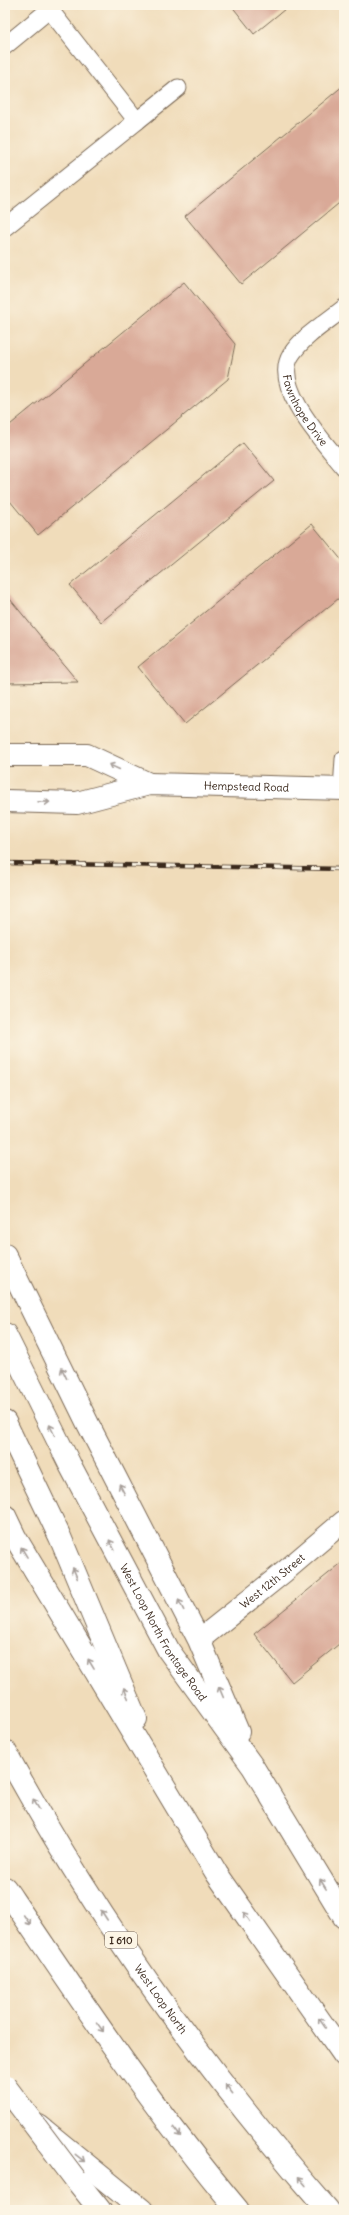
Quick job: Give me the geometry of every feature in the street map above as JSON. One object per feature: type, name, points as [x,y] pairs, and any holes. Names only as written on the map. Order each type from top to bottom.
[{"type":"main road","name":"Hempstead Road","points":[[5,755],[87,755],[149,784]]},
{"type":"main road","name":"Hempstead Road","points":[[5,801],[77,803],[149,784],[343,789]]},
{"type":"main road","points":[[5,1255],[88,1424],[199,1640],[253,1766]]},
{"type":"main road","name":"West Loop North Frontage Road","points":[[5,1334],[70,1466],[169,1651],[253,1766],[344,1917]]},
{"type":"main road","points":[[5,1422],[60,1537],[168,1794]]},
{"type":"main road","points":[[5,1516],[168,1794],[217,1874],[344,2055]]},
{"type":"main road","name":"West Loop North","points":[[5,1751],[65,1853],[153,1986],[253,2120],[328,2210]]},
{"type":"main road","points":[[5,1888],[92,2016],[165,2116],[238,2210]]},
{"type":"main road","points":[[5,2086],[100,2210]]},
{"type":"main road","points":[[5,2100],[91,2167],[142,2210]]},
{"type":"street","points":[[5,46],[48,7],[137,121]]},
{"type":"street","points":[[5,227],[178,88]]},
{"type":"street","name":"Fawnhope Drive","points":[[344,308],[301,344],[291,355],[286,370],[290,392],[299,409],[344,467]]},
{"type":"street","points":[[343,789],[344,759]]},
{"type":"street","name":"West 12th Street","points":[[199,1640],[344,1521]]},
{"type":"building","points":[[231,5],[290,5],[254,34]]},
{"type":"building","points":[[344,85],[344,199],[241,284],[185,216]]},
{"type":"building","points":[[184,282],[235,344],[228,379],[38,535],[5,495],[5,429]]},
{"type":"building","points":[[243,443],[274,481],[101,622],[70,585]]},
{"type":"building","points":[[312,524],[344,563],[344,594],[185,724],[138,667]]},
{"type":"building","points":[[5,593],[78,682],[5,683]]},
{"type":"building","points":[[344,1561],[344,1640],[292,1682],[254,1634]]},
{"type":"railway","points":[[5,863],[344,869]]}]
